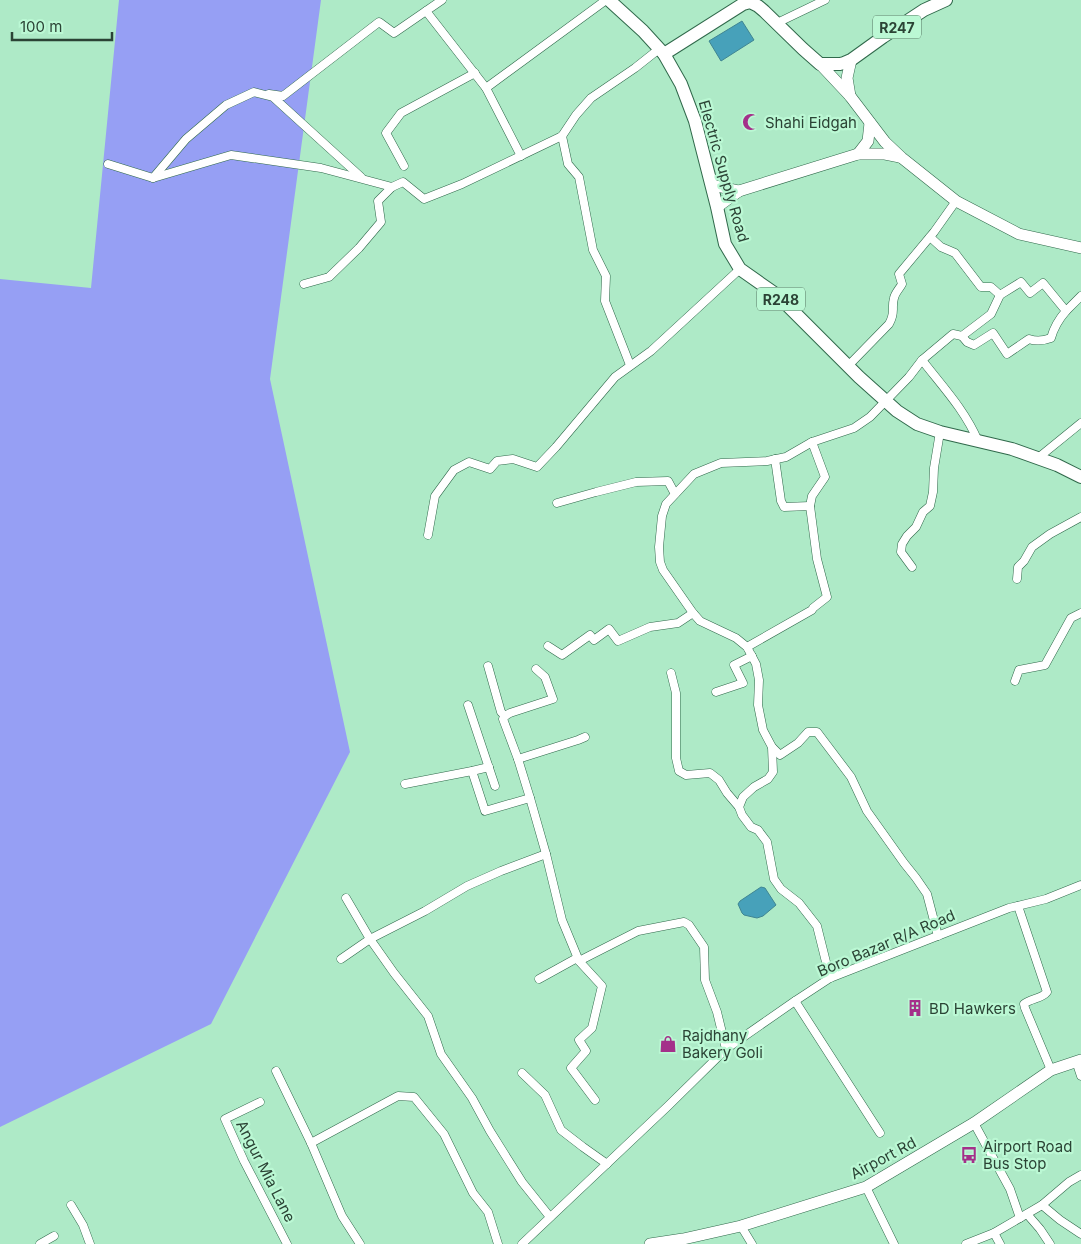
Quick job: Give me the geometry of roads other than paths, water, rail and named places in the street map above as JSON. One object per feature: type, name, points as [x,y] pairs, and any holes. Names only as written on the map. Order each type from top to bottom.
[{"type":"main road","name":"Electric Supply Road","points":[[607,0],[643,31],[662,52],[681,84],[695,121],[725,244],[740,269],[778,295],[848,366],[897,411],[917,424],[940,432],[1012,449],[1057,465],[1081,477]]},
{"type":"main road","name":"R247","points":[[820,64],[844,64],[924,10],[946,0]]},
{"type":"main road","points":[[662,52],[751,1],[820,64],[850,96],[885,142],[956,201],[1019,234],[1081,248]]},
{"type":"main road","points":[[850,96],[847,78],[851,60]]},
{"type":"main road","points":[[858,154],[868,141],[870,123]]},
{"type":"main road","points":[[717,207],[739,191],[858,154],[885,154],[902,158]]},
{"type":"main road","points":[[712,185],[739,191]]},
{"type":"main road","name":"Airport Rd","points":[[650,1244],[741,1226],[866,1187],[974,1123],[1051,1070],[1078,1061]]},
{"type":"street","points":[[153,178],[186,139],[226,105],[254,92],[283,96],[379,22],[394,33],[442,0]]},
{"type":"street","points":[[486,88],[607,0]]},
{"type":"street","points":[[777,23],[825,0]]},
{"type":"street","points":[[426,11],[486,88],[521,156]]},
{"type":"street","points":[[304,284],[329,277],[359,248],[381,222],[378,200],[392,187],[403,182],[424,199],[462,184],[562,136],[576,115],[591,98],[662,52]]},
{"type":"street","points":[[404,166],[386,133],[401,113],[475,74]]},
{"type":"street","points":[[254,92],[273,97],[362,179]]},
{"type":"street","points":[[562,136],[568,164],[579,177],[593,250],[606,276],[604,301],[630,365]]},
{"type":"street","points":[[108,164],[153,178],[231,155],[321,168],[392,187]]},
{"type":"street","points":[[848,366],[890,324],[894,313],[894,296],[902,284],[899,274],[930,237],[956,201]]},
{"type":"street","points":[[930,237],[941,247],[956,253],[981,287],[991,286],[1000,295]]},
{"type":"street","points":[[428,535],[435,496],[454,470],[469,462],[490,469],[497,461],[513,459],[537,467],[615,377],[652,351],[740,269]]},
{"type":"street","points":[[962,336],[991,314],[1000,295],[1020,282],[1030,293],[1043,283],[1066,311]]},
{"type":"street","points":[[938,936],[927,894],[866,811],[851,777],[818,732],[808,732],[798,743],[780,755],[772,746],[763,730],[758,704],[759,680],[756,664],[752,656],[747,648],[736,638],[700,621],[663,570],[660,562],[659,547],[662,516],[666,504],[694,474],[721,463],[767,461],[786,457],[812,442],[854,428],[870,417],[909,377],[922,360],[953,334],[962,336],[967,342],[974,345],[992,333],[1007,354],[1029,339],[1044,341],[1051,338],[1060,318],[1081,296]]},
{"type":"street","points":[[922,360],[962,411],[978,441]]},
{"type":"street","points":[[1038,458],[1081,423]]},
{"type":"street","points":[[912,567],[901,552],[902,544],[916,527],[923,512],[930,506],[940,432]]},
{"type":"street","points":[[747,648],[812,610],[827,597],[817,559],[810,506],[812,496],[825,477],[812,442]]},
{"type":"street","points":[[775,459],[781,502],[784,507],[810,506]]},
{"type":"street","points":[[556,503],[636,482],[668,480],[674,494]]},
{"type":"street","points":[[1017,579],[1018,567],[1032,547],[1050,534],[1081,517]]},
{"type":"street","points":[[548,646],[562,654],[590,635],[594,640],[610,629],[618,640],[650,627],[678,623],[693,613]]},
{"type":"street","points":[[1015,681],[1018,670],[1045,665],[1070,618],[1081,613]]},
{"type":"street","points":[[716,692],[743,683],[734,665],[752,656]]},
{"type":"street","points":[[488,666],[501,712],[505,716]]},
{"type":"street","points":[[536,669],[545,677],[554,699],[510,713],[503,719],[518,758],[530,798],[562,920],[578,960],[602,986],[592,1028],[579,1040],[586,1051],[572,1068],[595,1100]]},
{"type":"street","points":[[671,673],[676,693],[676,758],[679,771],[686,775],[710,773],[719,780],[751,827],[758,830],[767,842],[774,879],[781,889],[799,903],[817,926],[830,978]]},
{"type":"street","points":[[468,705],[495,786]]},
{"type":"street","points":[[518,758],[578,740],[584,736]]},
{"type":"street","points":[[739,807],[742,797],[754,787],[768,780],[773,772],[772,746]]},
{"type":"street","points":[[405,784],[472,772],[489,766]]},
{"type":"street","points":[[472,772],[485,810],[530,798]]},
{"type":"street","points":[[341,958],[370,939],[425,911],[467,886],[546,854]]},
{"type":"street","name":"Boro Bazar R/A Road","points":[[522,1244],[726,1049],[830,978],[1009,908],[1046,899],[1081,885]]},
{"type":"street","points":[[346,898],[370,939],[428,1016],[441,1054],[472,1098],[522,1182],[550,1217]]},
{"type":"street","points":[[1018,906],[1047,992],[1045,995],[1027,1001],[1024,1004],[1024,1008],[1051,1070]]},
{"type":"street","points":[[539,979],[638,931],[684,922],[704,947],[705,980],[717,1012],[726,1049]]},
{"type":"street","points":[[795,1001],[880,1133]]},
{"type":"street","points":[[1078,1061],[1081,1076]]},
{"type":"street","points":[[276,1071],[342,1216],[360,1244]]},
{"type":"street","points":[[522,1073],[545,1095],[561,1130],[607,1164]]},
{"type":"street","points":[[310,1143],[398,1096],[414,1097],[444,1134],[472,1193],[488,1212],[498,1244]]},
{"type":"street","name":"Angur Mia Lane","points":[[260,1102],[224,1120],[287,1244]]},
{"type":"street","points":[[974,1123],[1010,1188],[1023,1216],[1040,1228],[1050,1244]]},
{"type":"street","points":[[966,1244],[994,1233],[1042,1205],[1069,1182],[1081,1175]]},
{"type":"street","points":[[866,1187],[894,1244]]},
{"type":"street","points":[[71,1205],[83,1225],[90,1244]]},
{"type":"street","points":[[1042,1205],[1081,1234]]},
{"type":"street","points":[[741,1226],[752,1244]]},
{"type":"street","points":[[994,1233],[1000,1244]]},
{"type":"street","points":[[40,1244],[54,1236]]},
{"type":"place","name":"Shahi Eidgah","points":[[751,122]]},
{"type":"place","name":"BD Hawkers","points":[[915,1008]]},
{"type":"place","name":"Rajdhany Bakery Goli","points":[[668,1044]]},
{"type":"place","name":"Airport Road Bus Stop","points":[[969,1155]]}]
